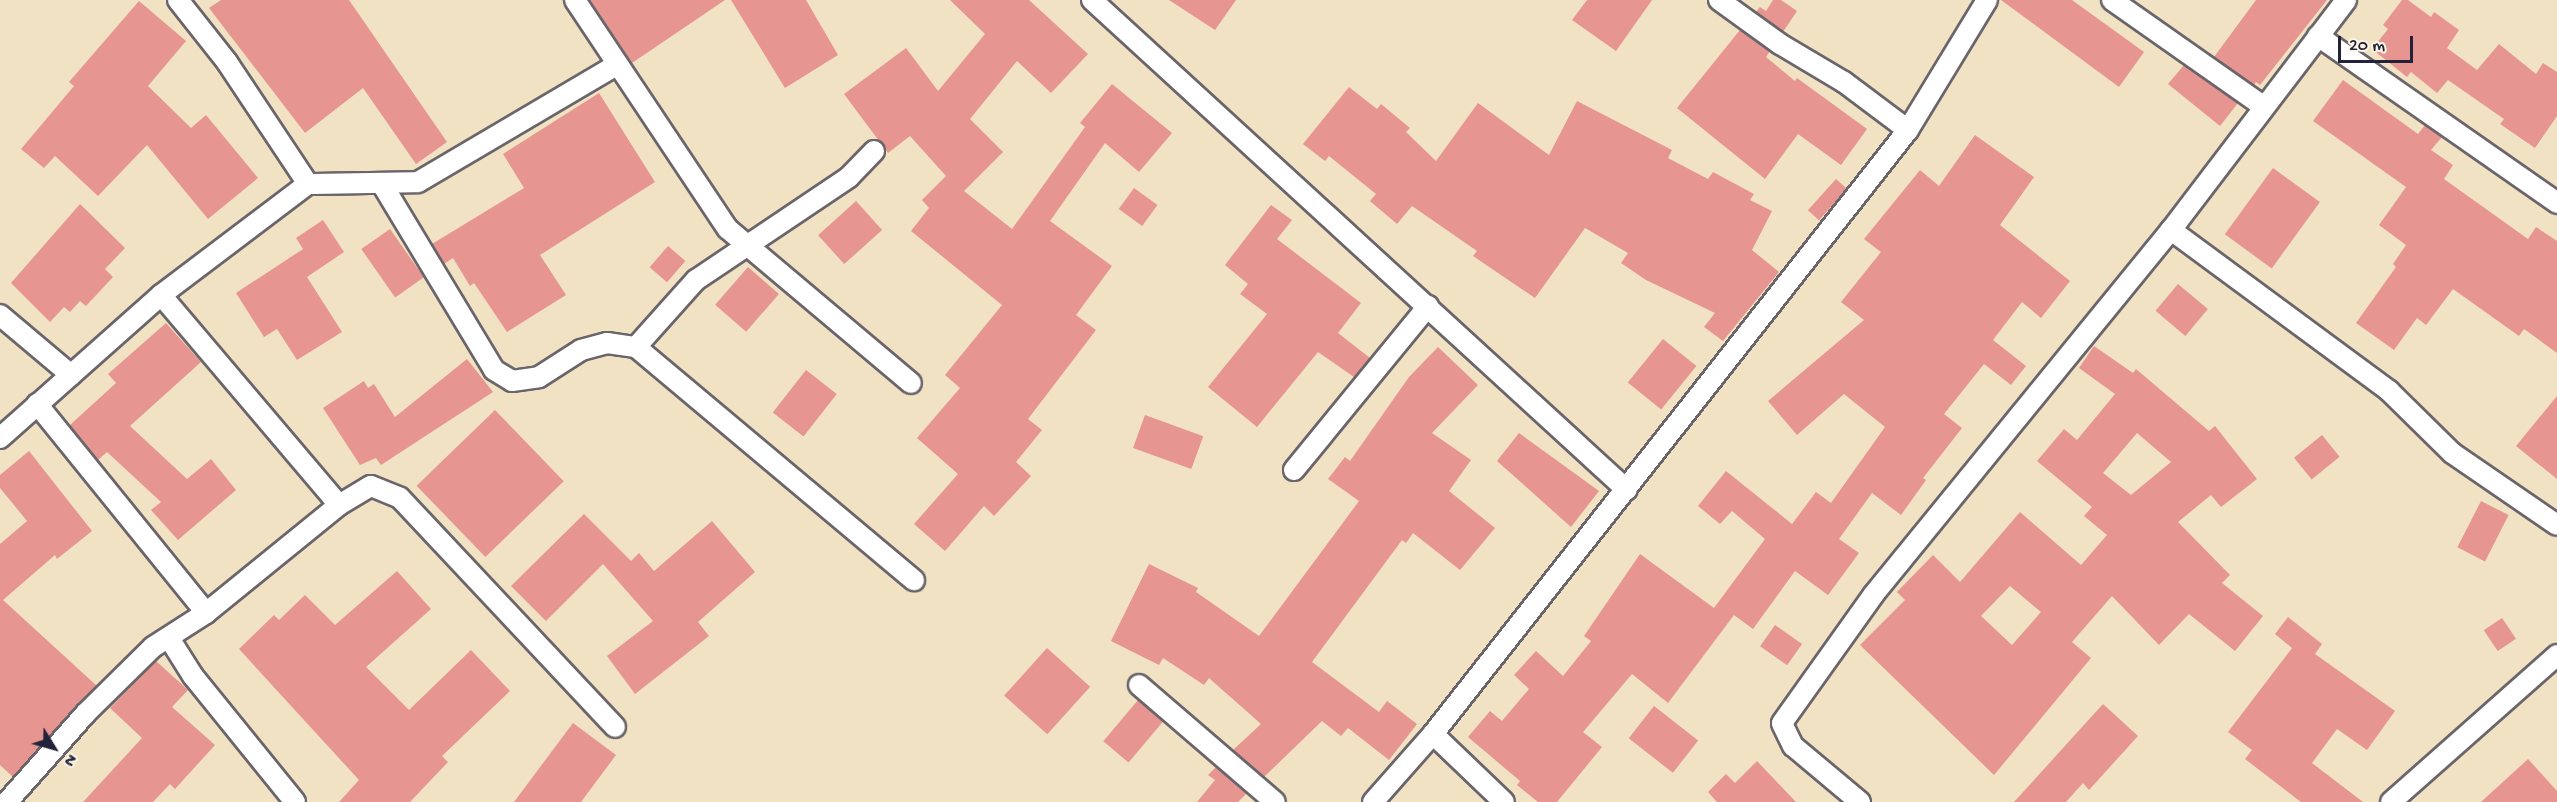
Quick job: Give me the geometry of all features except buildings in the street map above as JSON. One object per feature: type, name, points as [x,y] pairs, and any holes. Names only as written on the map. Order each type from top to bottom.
[{"type":"street","points":[[178,0],[227,62],[308,184]]},
{"type":"street","points":[[575,0],[728,229],[744,245],[911,382]]},
{"type":"street","points":[[1092,0],[1627,490]]},
{"type":"street","points":[[1719,0],[1780,44],[1844,82],[1908,130]]},
{"type":"street","points":[[1373,802],[1433,735],[1908,130],[1987,0]]},
{"type":"street","points":[[2112,0],[2263,106]]},
{"type":"street","points":[[1860,802],[1793,746],[1782,723],[1874,594],[2171,230],[2263,106],[2346,0]]},
{"type":"street","points":[[2318,36],[2557,203]]},
{"type":"street","points":[[0,438],[161,296],[308,184],[418,182],[617,65]]},
{"type":"street","points":[[636,347],[696,280],[744,245],[849,177],[874,151]]},
{"type":"street","points":[[382,184],[494,370],[512,381],[539,376],[581,350],[608,343],[636,347],[914,580]]},
{"type":"street","points":[[2171,230],[2389,391],[2452,453],[2557,525]]},
{"type":"street","points":[[161,296],[339,506]]},
{"type":"street","points":[[1294,470],[1428,306]]},
{"type":"street","points":[[0,315],[71,375]]},
{"type":"street","points":[[37,404],[207,613]]},
{"type":"street","points":[[7,802],[85,714],[153,647],[207,613],[339,506],[371,486],[400,498],[615,727]]},
{"type":"street","points":[[169,638],[193,676],[295,802]]},
{"type":"street","points":[[2391,802],[2557,655]]},
{"type":"street","points":[[1139,686],[1275,802]]},
{"type":"street","points":[[1433,735],[1504,802]]}]
